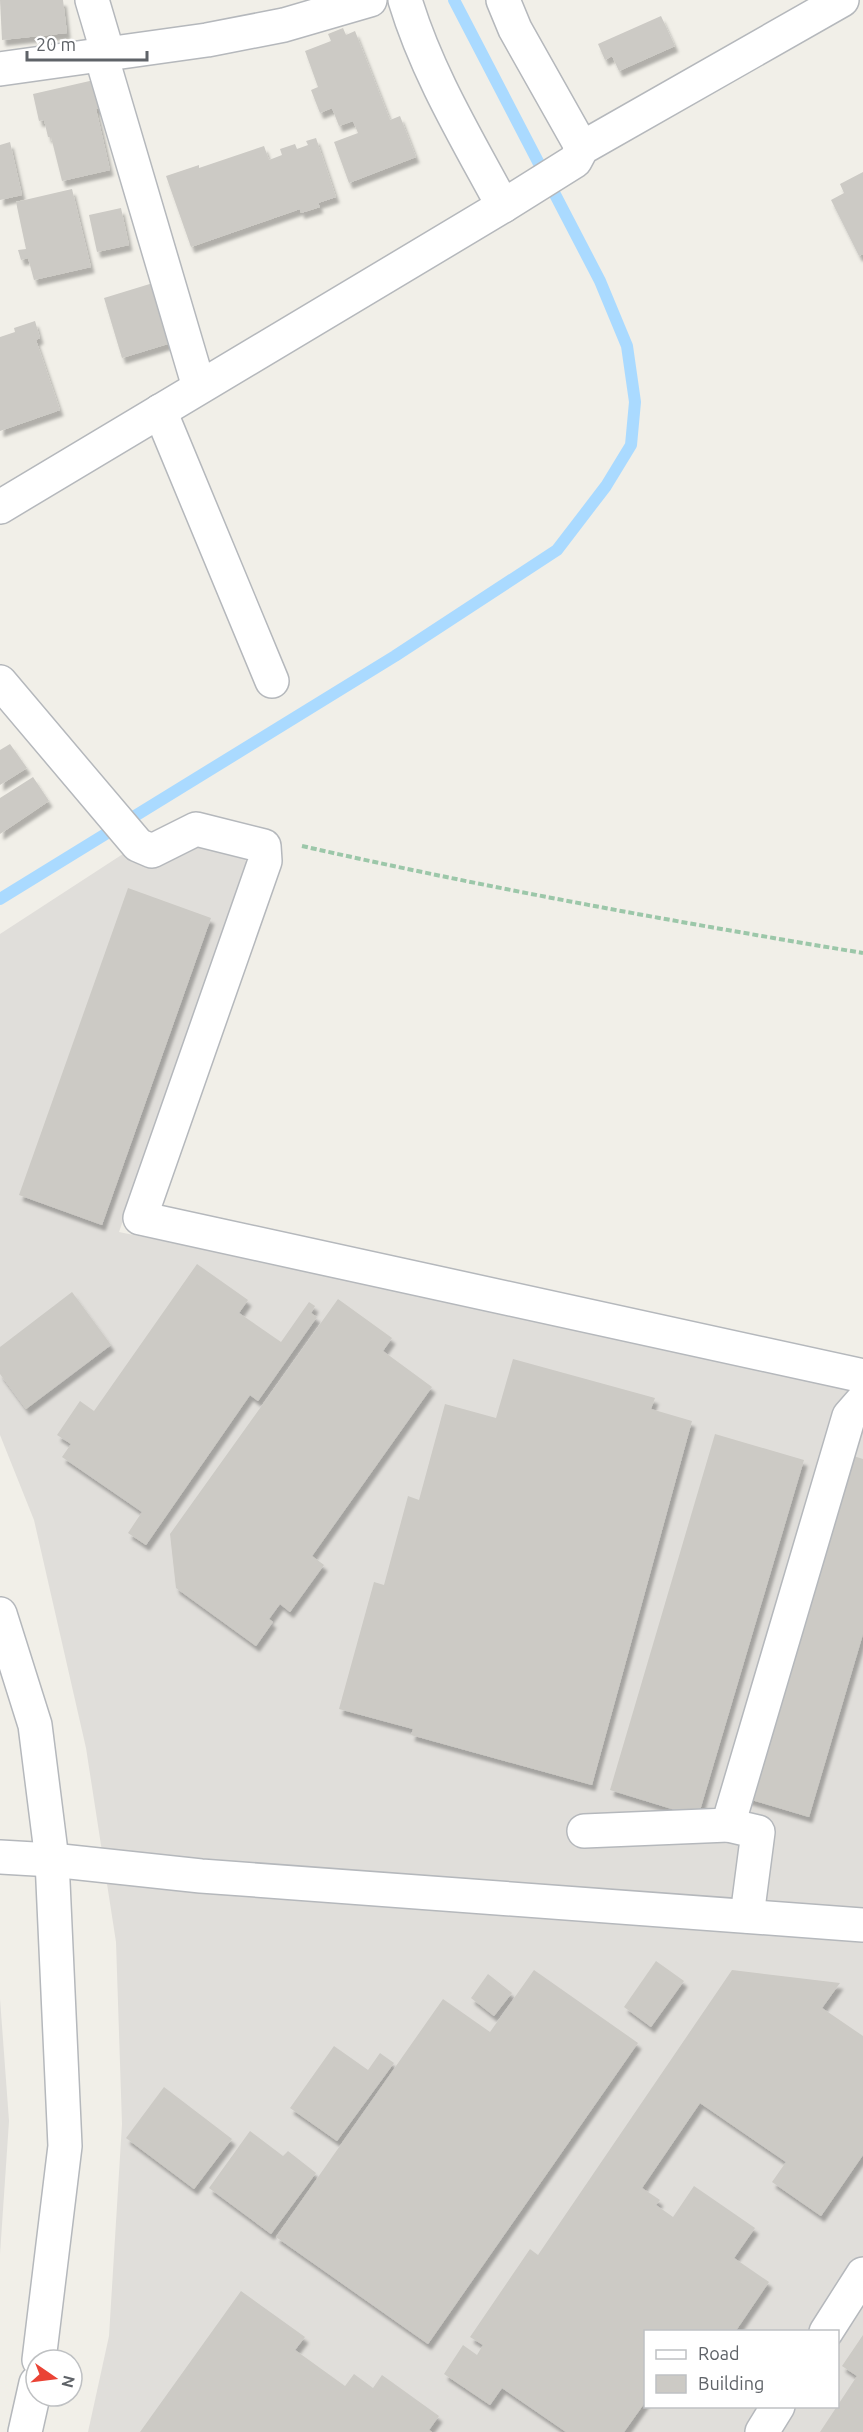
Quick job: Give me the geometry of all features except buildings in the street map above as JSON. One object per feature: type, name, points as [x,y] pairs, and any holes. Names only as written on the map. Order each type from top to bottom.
[{"type":"street","points":[[92,0],[105,55],[199,387]]},
{"type":"street","points":[[0,69],[207,40],[284,25],[370,0]]},
{"type":"street","points":[[405,0],[416,37],[503,206]]},
{"type":"street","points":[[502,0],[579,155]]},
{"type":"street","points":[[0,507],[503,206],[579,155],[842,0]]},
{"type":"street","points":[[160,411],[272,681]]},
{"type":"street","points":[[0,682],[138,846],[152,851],[196,829],[264,846],[265,861],[140,1218],[863,1376]]},
{"type":"street","points":[[728,1825],[849,1416],[863,1400]]},
{"type":"street","points":[[0,1614],[35,1725],[52,1860],[65,2146],[40,2348]]},
{"type":"street","points":[[584,1831],[728,1825],[758,1832],[747,1916]]},
{"type":"street","points":[[0,1857],[52,1860],[201,1876],[863,1925]]},
{"type":"street","points":[[827,2330],[863,2274]]},
{"type":"street","points":[[25,2432],[30,2408]]},
{"type":"street","points":[[762,2432],[777,2408]]},
{"type":"path","points":[[264,846],[281,841],[402,868],[657,919],[863,953]]},
{"type":"shaded area","points":[[199,839],[244,849],[247,869],[119,1232],[648,1340],[863,1389],[863,2432],[88,2432],[109,2336],[122,2124],[116,1942],[86,1748],[34,1520],[0,1435],[0,934],[126,852]]},
{"type":"shaded area","points":[[0,1999],[9,2121],[0,2254]]},
{"type":"waterway","points":[[0,899],[395,656],[557,550],[606,486],[631,445],[635,402],[627,346],[600,281],[454,0]]}]
